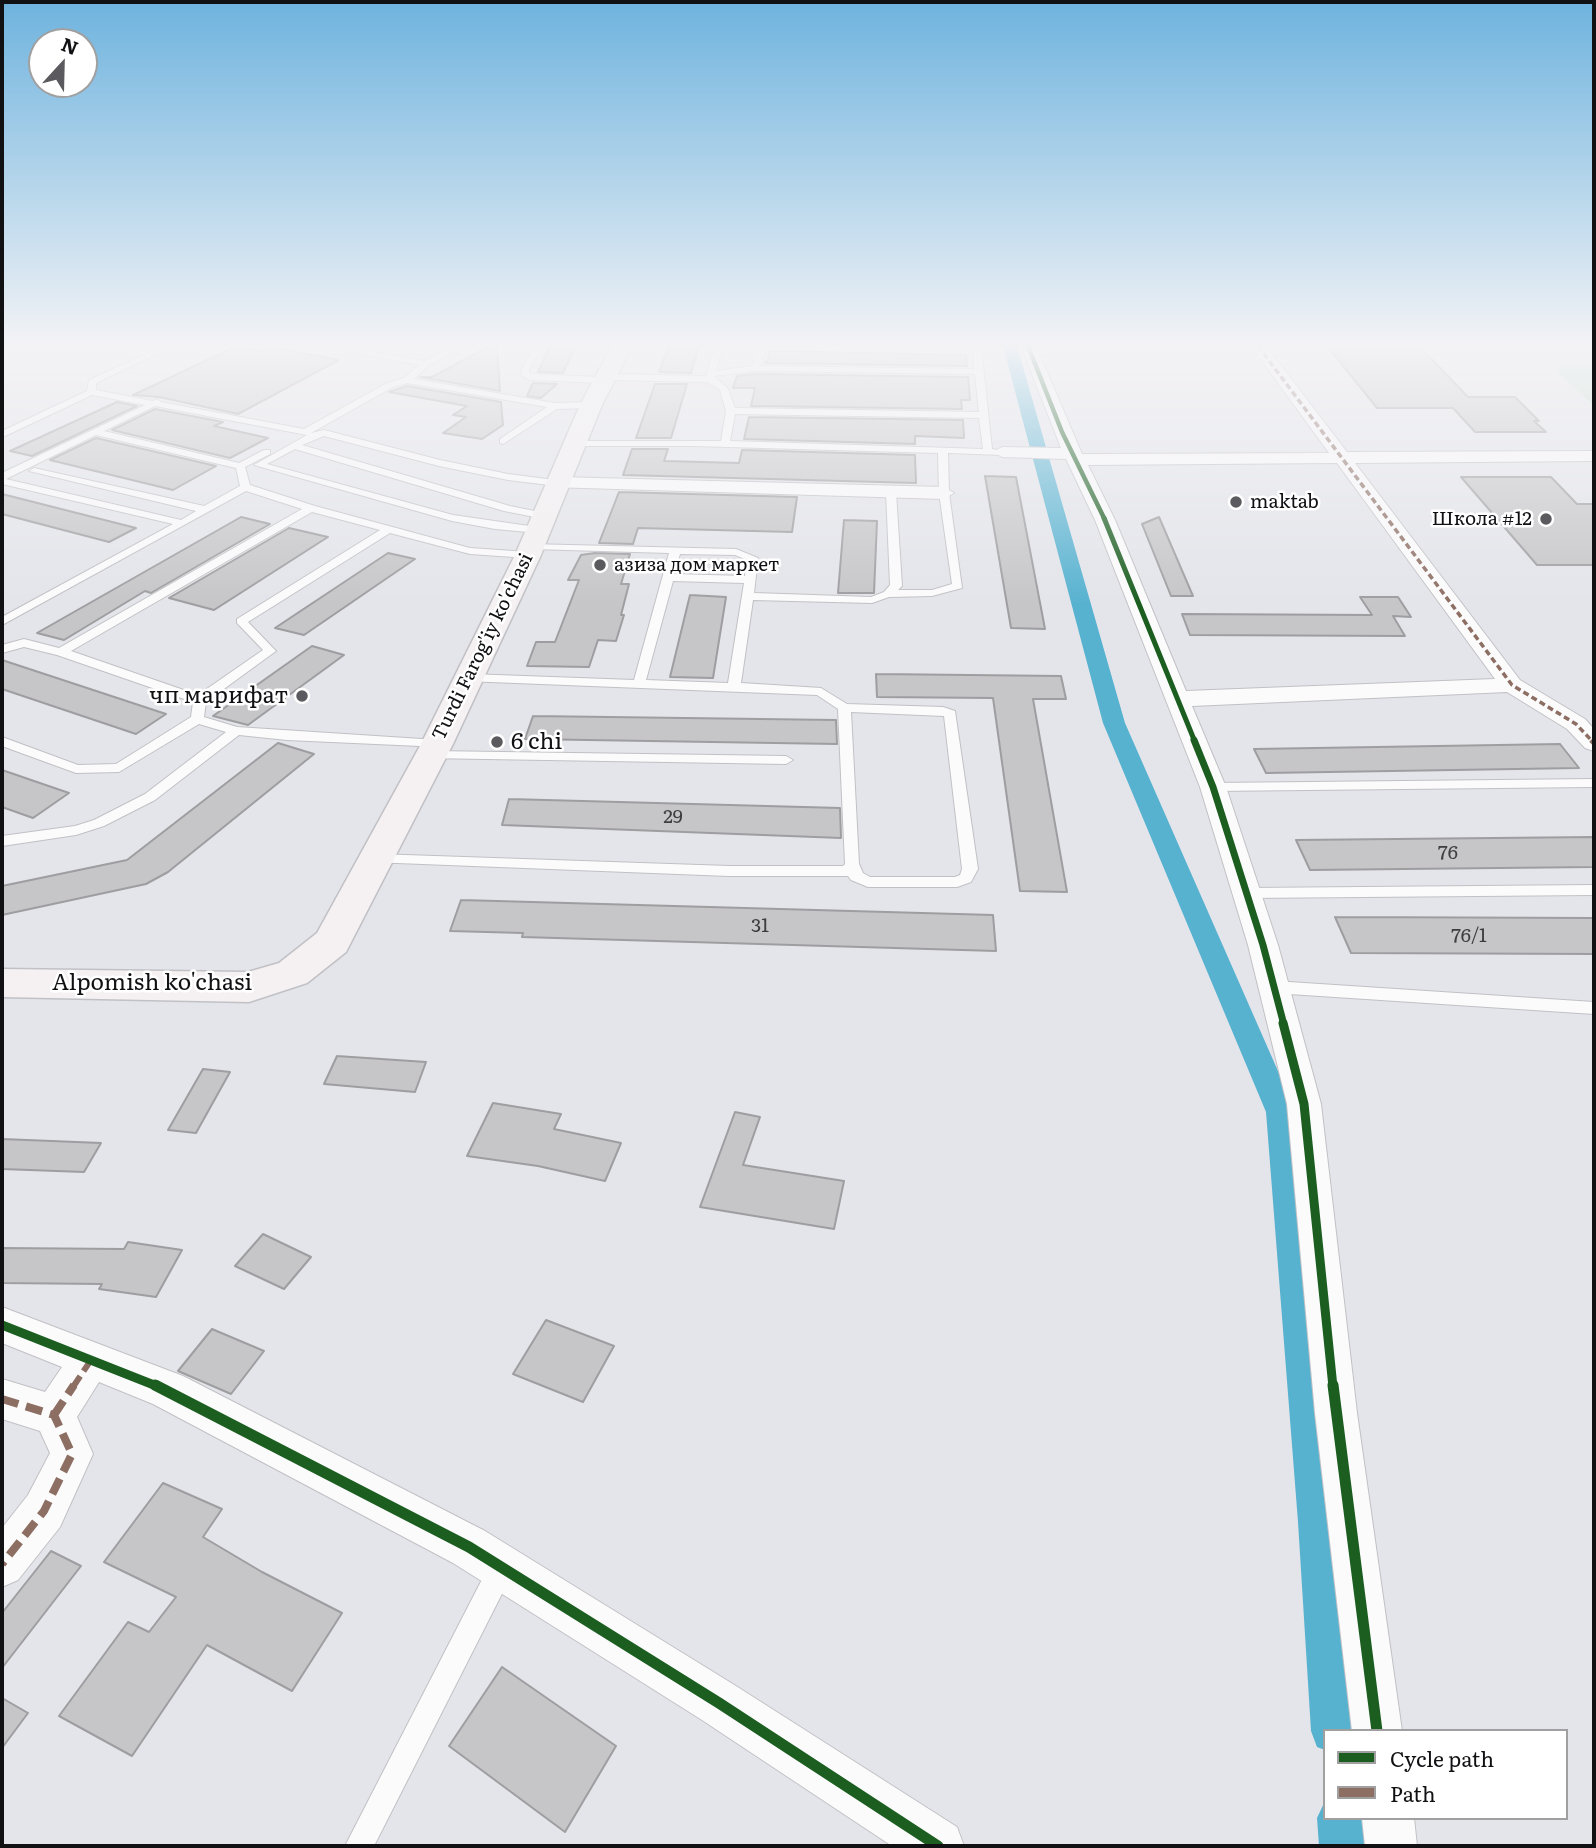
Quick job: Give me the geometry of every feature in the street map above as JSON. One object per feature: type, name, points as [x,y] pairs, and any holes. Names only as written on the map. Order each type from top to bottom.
[{"type":"street","name":"Turdi Farog'iy ko'chasi","points":[[332,942],[469,678],[536,537],[580,432]]},
{"type":"street","points":[[1064,432],[1105,520],[1213,787],[1274,987],[1304,1104],[1336,1413],[1377,1729]]},
{"type":"street","points":[[1323,432],[1512,685],[1585,725],[1594,743]]},
{"type":"street","points":[[998,452],[1074,457],[1594,456]]},
{"type":"street","points":[[558,483],[944,493]]},
{"type":"street","points":[[1176,699],[1512,685]]},
{"type":"street","name":"Alpomish ko'chasi","points":[[2,983],[249,987],[293,973],[332,942]]},
{"type":"street","points":[[2,1325],[168,1390],[469,1547],[719,1703],[938,1846]]},
{"type":"street","points":[[54,1415],[91,1360]]},
{"type":"street","points":[[2,1399],[54,1415],[72,1454],[44,1511],[2,1564]]},
{"type":"street","points":[[1388,1820],[1391,1846]]},
{"type":"lane","points":[[2,479],[94,432]]},
{"type":"lane","points":[[95,432],[242,476],[311,508],[470,551],[536,537]]},
{"type":"lane","points":[[2,622],[206,510],[242,476],[307,432]]},
{"type":"lane","points":[[503,442],[517,432]]},
{"type":"lane","points":[[725,445],[727,432]]},
{"type":"lane","points":[[575,444],[998,452],[990,432]]},
{"type":"lane","points":[[242,476],[293,445],[313,435],[324,433],[439,463],[508,477],[558,483]]},
{"type":"lane","points":[[293,445],[508,509],[536,537]]},
{"type":"lane","points":[[746,596],[872,600],[888,594],[932,593],[958,586],[944,493],[943,451]]},
{"type":"lane","points":[[259,465],[452,518],[536,537],[675,551],[736,552],[747,555],[753,558],[734,686]]},
{"type":"lane","points":[[34,471],[206,510]]},
{"type":"lane","points":[[2,479],[183,523]]},
{"type":"lane","points":[[888,594],[895,586],[891,492]]},
{"type":"lane","points":[[61,652],[311,508]]},
{"type":"lane","points":[[2,741],[76,769],[119,768],[197,719],[200,700],[270,651],[241,621],[388,529]]},
{"type":"lane","points":[[639,684],[675,551]]},
{"type":"lane","points":[[668,577],[749,580]]},
{"type":"lane","points":[[2,649],[24,643],[61,652],[200,700]]},
{"type":"lane","points":[[469,678],[734,686],[821,692],[844,708],[943,711],[950,714],[971,869],[966,878],[957,882],[868,882],[856,876],[852,864],[844,708]]},
{"type":"lane","points":[[197,719],[236,731],[434,749],[786,760]]},
{"type":"lane","points":[[2,841],[76,830],[99,823],[150,797],[236,731]]},
{"type":"lane","points":[[1213,787],[1594,783]]},
{"type":"lane","points":[[376,859],[729,871],[848,871],[852,864]]},
{"type":"lane","points":[[1247,894],[1594,890]]},
{"type":"lane","points":[[1274,987],[1594,1008]]},
{"type":"lane","points":[[359,1846],[502,1567]]},
{"type":"building","points":[[51,432],[82,432],[32,456],[10,451]]},
{"type":"building","points":[[121,432],[242,432],[268,438],[230,458]]},
{"type":"building","points":[[444,432],[492,432],[482,439]]},
{"type":"building","points":[[638,432],[673,432],[671,438],[636,438]]},
{"type":"building","points":[[746,432],[964,432],[964,438],[915,436],[915,444],[744,439]]},
{"type":"building","points":[[96,438],[216,466],[173,490],[50,460]]},
{"type":"building","points":[[632,449],[668,449],[664,461],[739,463],[742,450],[915,455],[916,483],[623,475]]},
{"type":"building","points":[[985,476],[1016,477],[1045,629],[1011,628]]},
{"type":"building","name":"Школа #12","points":[[1461,477],[1551,477],[1577,504],[1594,504],[1594,565],[1537,565]]},
{"type":"building","points":[[619,492],[797,497],[792,532],[638,528],[633,544],[599,543]]},
{"type":"building","points":[[2,494],[136,528],[109,542],[2,514]]},
{"type":"building","points":[[241,517],[270,524],[151,593],[145,591],[64,640],[37,633]]},
{"type":"building","points":[[1159,517],[1193,596],[1171,596],[1142,524]]},
{"type":"building","points":[[844,520],[877,521],[874,593],[838,593]]},
{"type":"building","points":[[289,528],[328,537],[214,610],[169,598]]},
{"type":"building","points":[[388,553],[415,559],[304,635],[275,628]]},
{"type":"building","points":[[630,554],[621,584],[629,584],[616,641],[598,640],[589,667],[527,666],[536,642],[555,642],[579,580],[568,580],[581,555]]},
{"type":"building","points":[[690,595],[726,597],[713,678],[670,677]]},
{"type":"building","points":[[1360,597],[1398,597],[1411,617],[1393,616],[1405,636],[1190,635],[1182,614],[1372,615]]},
{"type":"building","points":[[312,646],[344,655],[248,725],[213,716]]},
{"type":"building","points":[[2,660],[166,714],[136,734],[2,689]]},
{"type":"building","points":[[876,674],[1061,676],[1066,699],[1033,699],[1067,892],[1020,891],[993,698],[877,697]]},
{"type":"building","points":[[533,716],[836,720],[837,744],[525,739]]},
{"type":"building","points":[[278,743],[314,754],[168,872],[146,884],[2,915],[2,886],[127,860]]},
{"type":"building","points":[[1560,744],[1579,768],[1266,773],[1254,749]]},
{"type":"building","points":[[2,770],[69,793],[33,818],[2,807]]},
{"type":"building","points":[[509,799],[840,808],[841,838],[502,825]]},
{"type":"building","points":[[1594,837],[1594,867],[1310,870],[1296,840]]},
{"type":"building","points":[[461,900],[993,915],[996,951],[522,937],[523,933],[450,931]]},
{"type":"building","points":[[1335,917],[1594,918],[1594,954],[1351,953]]},
{"type":"building","points":[[337,1056],[426,1062],[415,1092],[324,1084]]},
{"type":"building","points":[[203,1069],[230,1072],[196,1133],[168,1130]]},
{"type":"building","points":[[493,1103],[561,1114],[554,1129],[621,1143],[605,1181],[538,1166],[467,1156]]},
{"type":"building","points":[[735,1112],[760,1117],[743,1165],[844,1181],[834,1229],[700,1207]]},
{"type":"building","points":[[2,1139],[101,1143],[84,1172],[2,1169]]},
{"type":"building","points":[[263,1234],[311,1257],[284,1289],[235,1266]]},
{"type":"building","points":[[128,1242],[182,1250],[156,1297],[99,1289],[102,1284],[2,1283],[2,1248],[124,1249]]},
{"type":"building","points":[[546,1320],[614,1346],[583,1402],[513,1374]]},
{"type":"building","points":[[212,1329],[264,1351],[231,1394],[178,1371]]},
{"type":"building","points":[[163,1483],[222,1509],[203,1537],[262,1572],[342,1613],[292,1691],[207,1645],[132,1756],[59,1716],[128,1622],[149,1632],[176,1597],[104,1562]]},
{"type":"building","points":[[51,1551],[81,1566],[2,1668],[2,1613]]},
{"type":"building","points":[[502,1667],[616,1746],[565,1832],[449,1746]]},
{"type":"building","points":[[2,1698],[28,1713],[2,1748]]},
{"type":"waterway","points":[[1034,432],[1114,723],[1281,1112],[1318,1522],[1333,1729]]},
{"type":"waterway","points":[[1340,1820],[1342,1846]]},
{"type":"marked path","points":[[1323,432],[1512,685],[1576,724],[1594,743]]},
{"type":"marked path","points":[[54,1415],[91,1360]]},
{"type":"marked path","points":[[2,1399],[54,1415],[72,1454],[44,1511],[2,1564]]},
{"type":"cycle path","points":[[1062,432],[1105,520],[1213,787],[1263,945],[1304,1104],[1336,1413],[1377,1729]]},
{"type":"cycle path","points":[[2,1325],[168,1390],[469,1547],[719,1703],[938,1846]]},
{"type":"place","name":"maktab","points":[[1236,502]]},
{"type":"place","name":"Школа #12","points":[[1546,519]]},
{"type":"place","name":"азиза дом маркет","points":[[600,565]]},
{"type":"place","name":"чп марифат","points":[[302,696]]},
{"type":"place","name":"6 chi","points":[[497,742]]}]
